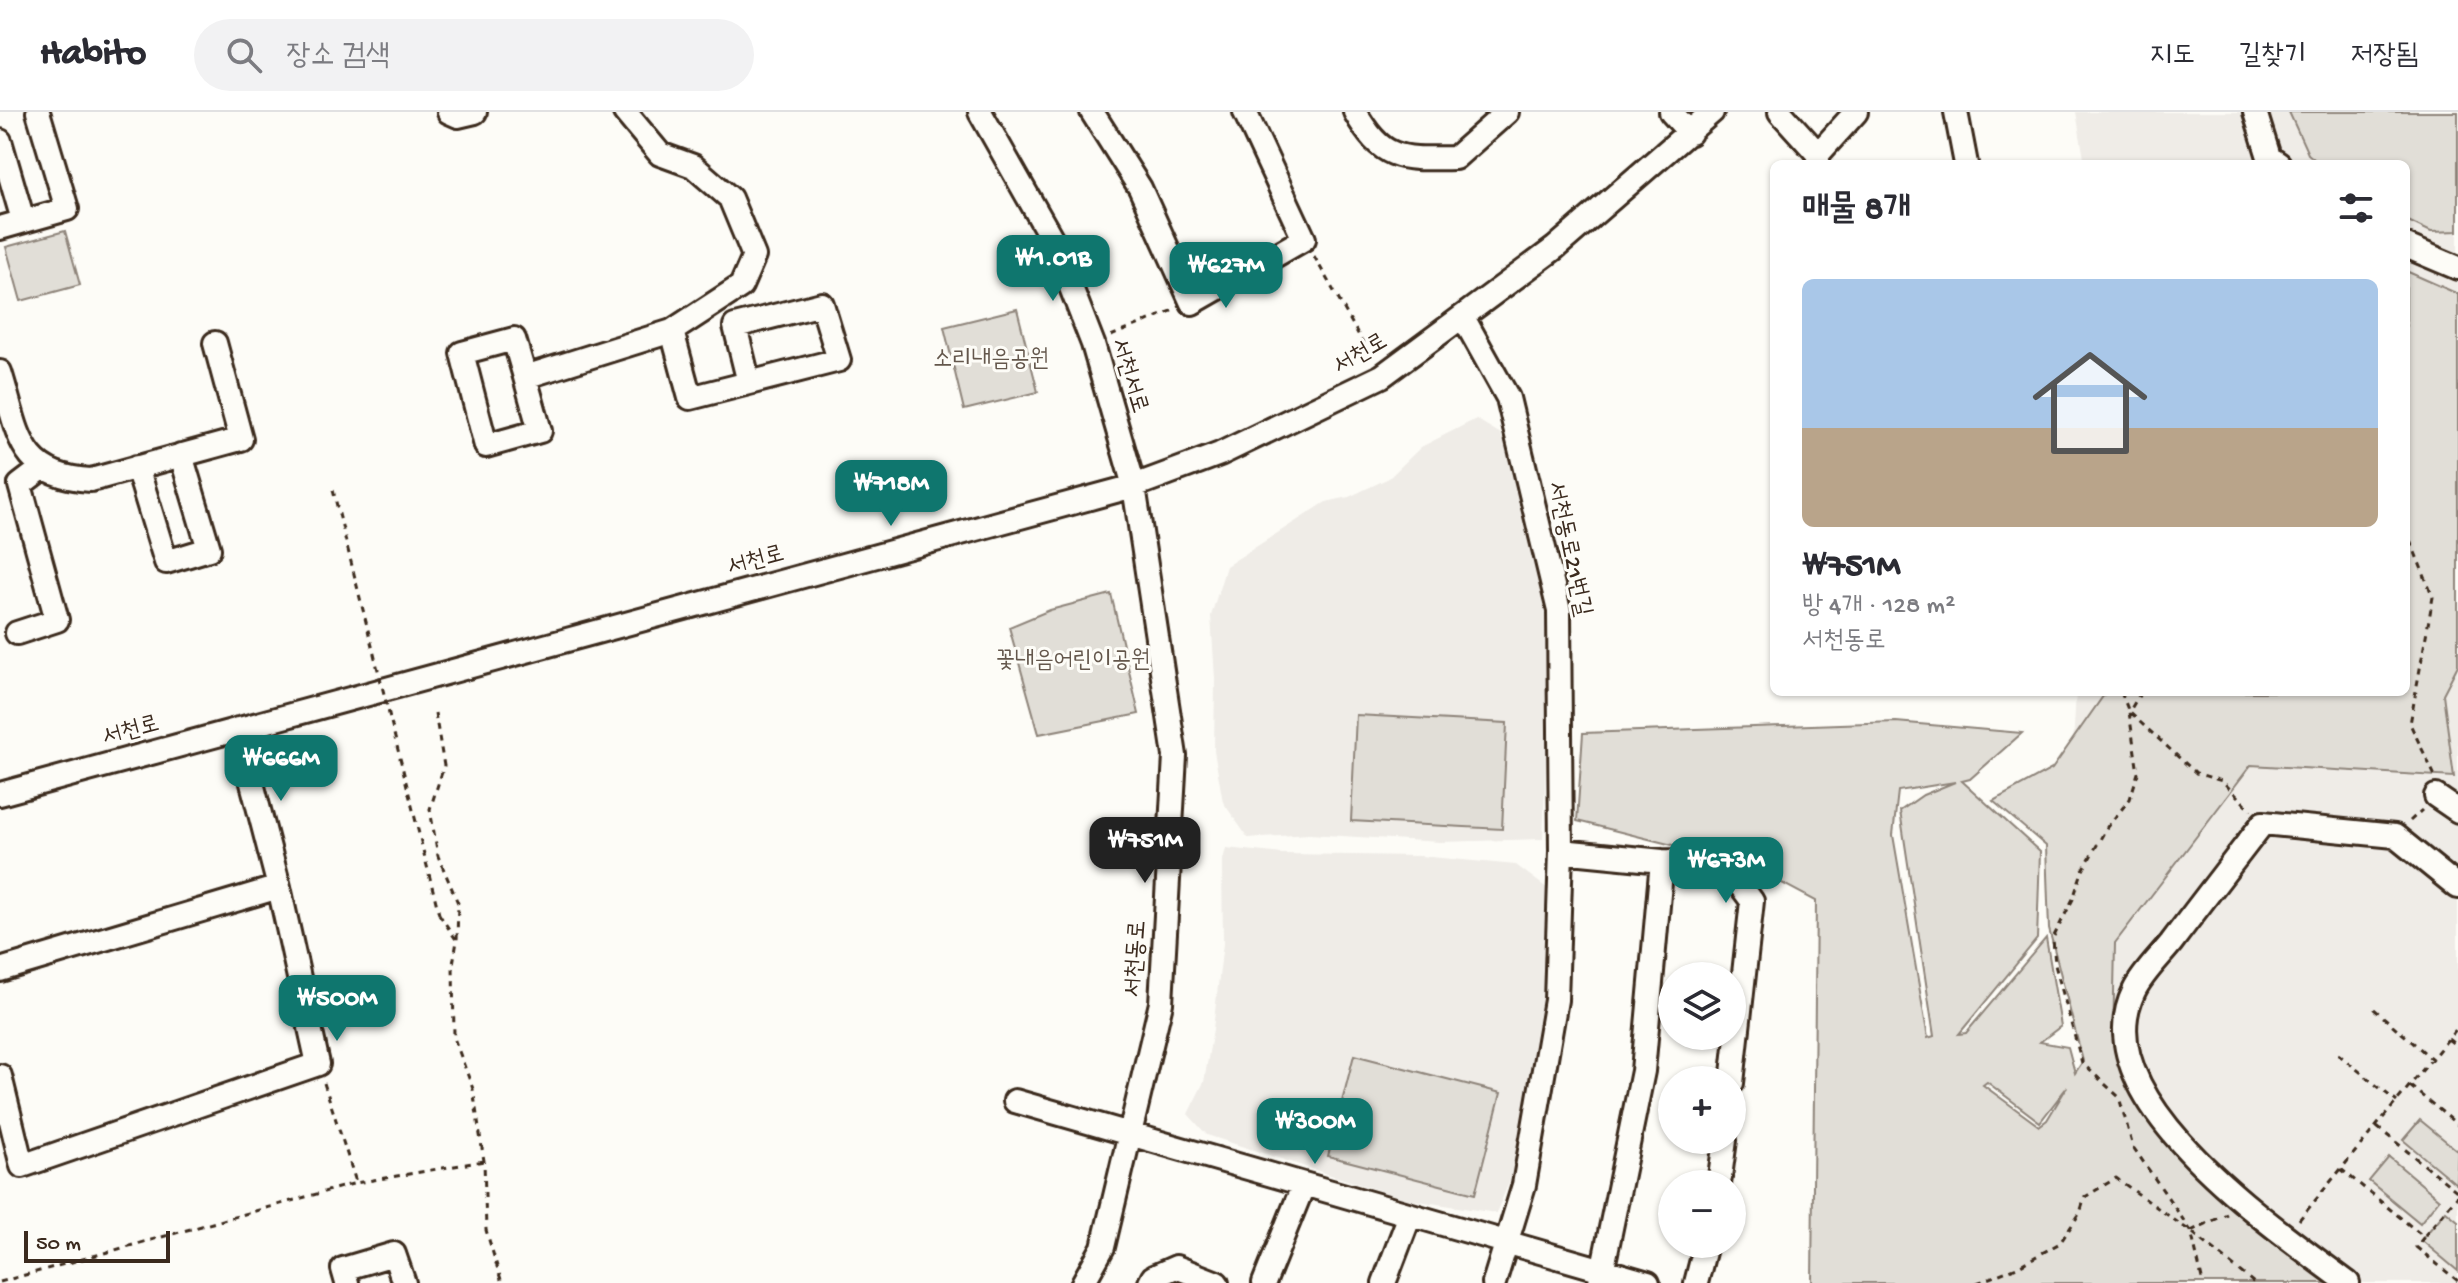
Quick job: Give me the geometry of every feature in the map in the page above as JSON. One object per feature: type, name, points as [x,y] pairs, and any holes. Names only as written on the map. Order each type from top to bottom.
[{"type":"street","points":[[0,228],[67,209],[38,112]]},
{"type":"street","points":[[449,112],[458,116],[475,112]]},
{"type":"street","points":[[525,377],[672,331],[741,286],[754,256],[730,198],[693,166],[660,154],[625,112]]},
{"type":"street","points":[[1092,112],[1140,188],[1192,303],[1304,239],[1245,112]]},
{"type":"street","points":[[1355,112],[1371,139],[1399,157],[1426,159],[1455,158],[1507,112]]},
{"type":"street","points":[[1671,112],[1690,133]]},
{"type":"street","name":"서천로","points":[[0,794],[1134,486],[1220,454],[1382,376],[1464,319],[1555,248],[1712,112]]},
{"type":"street","points":[[1780,112],[1818,159],[1856,112]]},
{"type":"street","points":[[1956,112],[1965,160]]},
{"type":"street","points":[[2255,112],[2269,157],[2273,160]]},
{"type":"street","name":"서천서로","points":[[989,115],[1053,241],[1093,344],[1134,486]]},
{"type":"street","points":[[0,141],[23,220]]},
{"type":"street","points":[[2410,248],[2458,268]]},
{"type":"street","points":[[672,331],[690,398],[749,383],[839,360],[822,304],[735,326],[749,383]]},
{"type":"street","name":"서천동로21번길","points":[[1464,319],[1508,398],[1559,611],[1561,851],[1556,1000],[1524,1185],[1494,1283]]},
{"type":"street","points":[[514,339],[525,377],[540,431],[486,446],[462,353],[514,339]]},
{"type":"street","points":[[0,372],[25,450],[41,469],[65,479],[91,480],[241,439],[215,343]]},
{"type":"street","points":[[137,467],[166,562],[209,549],[181,455]]},
{"type":"street","points":[[17,633],[57,620],[20,485],[41,469]]},
{"type":"street","name":"서천동로","points":[[1083,1283],[1103,1247],[1161,1003],[1175,756],[1134,486]]},
{"type":"street","points":[[0,1076],[22,1166],[318,1064],[279,887],[238,729]]},
{"type":"street","points":[[2436,796],[2458,811]]},
{"type":"street","points":[[2348,1283],[2195,1161],[2144,1097],[2123,1034],[2134,991],[2263,823],[2395,836],[2458,887]]},
{"type":"street","points":[[1561,851],[1662,861],[1723,862],[1752,901],[1734,1066]]},
{"type":"street","points":[[1602,1276],[1643,1071],[1662,861]]},
{"type":"street","points":[[0,970],[279,887]]},
{"type":"street","points":[[1015,1101],[1507,1243],[1602,1276],[1648,1283]]},
{"type":"street","points":[[1264,1283],[1303,1186]]},
{"type":"street","points":[[1384,1283],[1410,1215]]},
{"type":"street","points":[[347,1283],[343,1269],[394,1254],[404,1283]]},
{"type":"street","points":[[1696,1283],[1702,1258]]},
{"type":"street","points":[[1150,1283],[1153,1277],[1176,1267],[1217,1283]]},
{"type":"path","points":[[1304,239],[1382,376]]},
{"type":"path","points":[[1093,344],[1192,303]]},
{"type":"path","points":[[333,490],[439,914],[457,941]]},
{"type":"path","points":[[2395,836],[2436,796],[2435,771],[2410,724],[2433,597],[2410,540]]},
{"type":"path","points":[[2123,696],[2129,712],[2196,773],[2222,781],[2263,823]]},
{"type":"path","points":[[2129,712],[2139,696]]},
{"type":"path","points":[[435,713],[444,766],[430,809],[438,856],[458,903],[453,964],[454,1038],[473,1089],[484,1161],[486,1230],[502,1283]]},
{"type":"path","points":[[2374,1009],[2432,1059]]},
{"type":"path","points":[[2299,1220],[2458,1027]]},
{"type":"path","points":[[2448,1039],[2458,1047]]},
{"type":"path","points":[[2338,1054],[2397,1102]]},
{"type":"path","points":[[318,1064],[356,1183]]},
{"type":"path","points":[[2410,1086],[2458,1125]]},
{"type":"path","points":[[2377,1127],[2458,1194],[2416,1247],[2458,1281]]},
{"type":"path","points":[[0,1282],[356,1183],[484,1161]]},
{"type":"path","points":[[2341,1169],[2424,1237]]},
{"type":"path","points":[[1977,1283],[2017,1267],[2060,1243],[2080,1213],[2085,1197],[2116,1178],[2191,1231],[2254,1283]]},
{"type":"path","points":[[2191,1231],[2247,1205]]},
{"type":"shaded area","points":[[2076,112],[2458,112],[2458,1283],[1847,1283],[2115,1090],[2071,779],[2076,696],[2410,696],[2410,160],[2084,160]]},
{"type":"shaded area","points":[[1476,419],[1501,434],[1517,479],[1545,615],[1548,710],[1543,839],[1440,842],[1309,834],[1248,838],[1223,802],[1214,751],[1215,679],[1211,616],[1226,566],[1326,502],[1349,497],[1389,478],[1421,447]]},
{"type":"shaded area","points":[[1226,848],[1283,854],[1420,856],[1516,865],[1548,889],[1550,923],[1534,1091],[1514,1171],[1496,1213],[1405,1199],[1207,1135],[1188,1114],[1204,1082],[1213,1029],[1223,943],[1222,864]]},
{"type":"green space","points":[[2289,112],[2458,112],[2458,231],[2431,232],[2410,222],[2410,160],[2315,160],[2308,154]]},
{"type":"green space","points":[[65,231],[80,285],[21,301],[6,247]]},
{"type":"green space","points":[[2410,273],[2458,294],[2458,665],[2443,694],[2454,777],[2251,765],[2115,943],[2113,1042],[2152,1118],[2202,1180],[2339,1283],[1812,1283],[1816,901],[1744,863],[1577,821],[1583,733],[1896,722],[2022,733],[1970,779],[1962,781],[2040,852],[2037,939],[1959,1034],[1966,1033],[2046,938],[2061,1026],[2040,1042],[2068,1047],[2075,1073],[2083,1061],[2049,929],[2046,846],[1993,801],[2052,769],[2103,696],[2410,696]],"holes":[[[1955,782],[1923,795],[1900,811],[1934,1036],[1928,1038],[1893,835],[1898,791]],[[1987,1082],[2040,1122],[2067,1087],[2047,1120],[2039,1126],[1983,1085]]]},
{"type":"green space","name":"소리내음공원","points":[[1017,309],[1038,392],[964,410],[944,327]]},
{"type":"green space","name":"꽃내음어린이공원","points":[[1111,594],[1139,714],[1039,734],[1009,627],[1050,610]]},
{"type":"green space","points":[[1356,715],[1507,723],[1502,829],[1351,821]]},
{"type":"green space","points":[[1354,1055],[1501,1093],[1475,1194],[1328,1156]]},
{"type":"green space","points":[[2420,1120],[2458,1151],[2456,1184],[2403,1140]]},
{"type":"green space","points":[[2389,1157],[2439,1199],[2420,1223],[2369,1181]]},
{"type":"green space","points":[[2446,1211],[2458,1221],[2458,1271],[2421,1240]]}]
